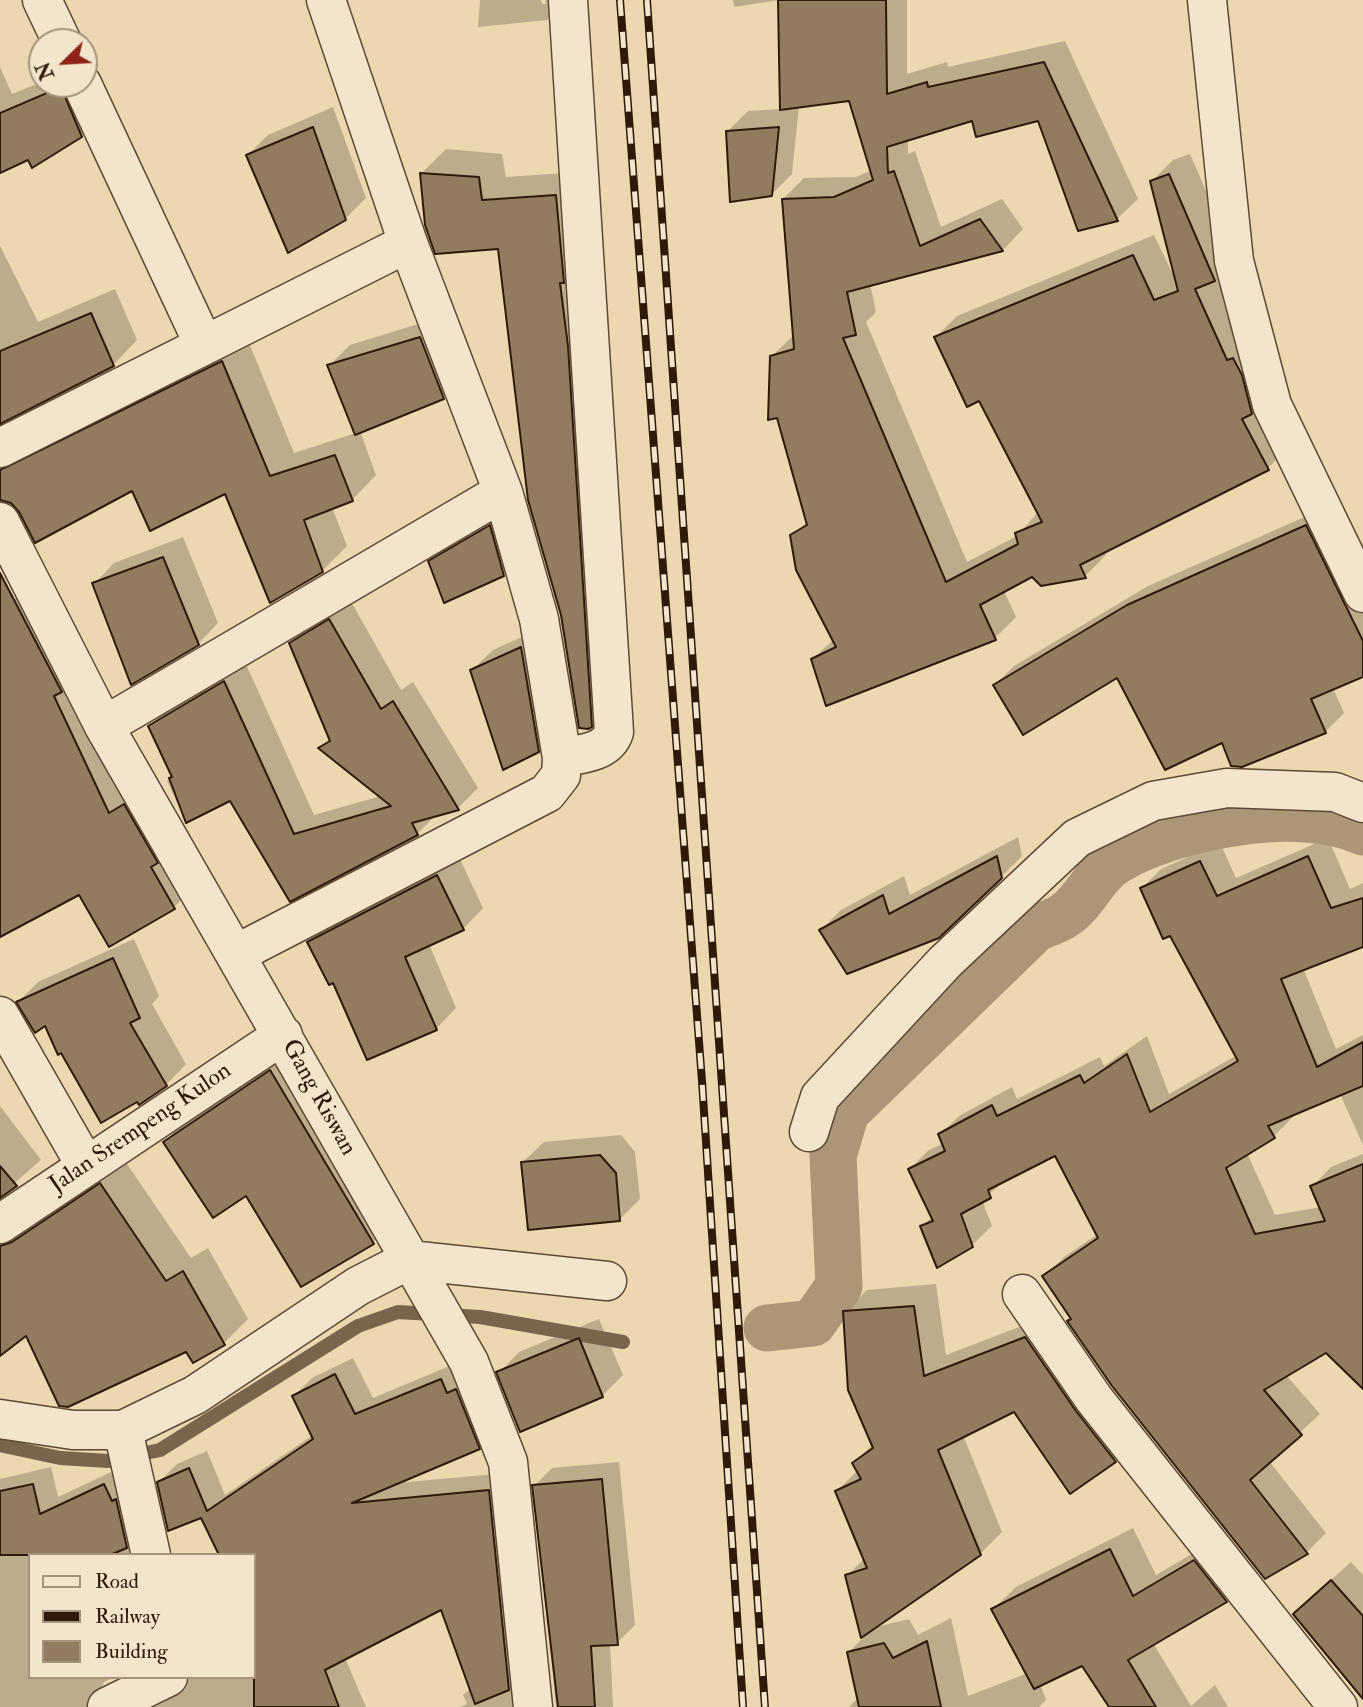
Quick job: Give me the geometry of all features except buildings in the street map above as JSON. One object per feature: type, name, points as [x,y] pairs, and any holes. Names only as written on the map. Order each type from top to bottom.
[{"type":"street","points":[[42,0],[55,28]]},
{"type":"street","points":[[236,954],[547,793],[561,775],[562,758],[539,619],[503,492],[408,243],[326,0]]},
{"type":"street","points":[[562,758],[603,748],[611,742],[614,732],[568,0]]},
{"type":"street","points":[[1207,0],[1234,261],[1272,405],[1363,593]]},
{"type":"street","points":[[89,98],[204,345]]},
{"type":"street","points":[[0,448],[408,243]]},
{"type":"street","points":[[104,726],[503,492]]},
{"type":"street","name":"Gang Riswan","points":[[0,522],[104,726],[470,1362],[508,1462],[533,1707]]},
{"type":"street","points":[[809,1132],[820,1097],[945,962],[1077,838],[1153,801],[1227,788],[1335,792],[1363,803]]},
{"type":"street","points":[[0,1016],[86,1166]]},
{"type":"street","name":"Jalan Srempeng Kulon","points":[[0,1224],[282,1035]]},
{"type":"street","points":[[0,1419],[73,1430],[123,1430],[195,1395],[358,1286],[416,1269],[607,1281]]},
{"type":"street","points":[[1022,1294],[1094,1399],[1338,1707]]},
{"type":"street","points":[[123,1430],[134,1470],[150,1553]]},
{"type":"street","points":[[107,1707],[163,1679]]},
{"type":"waterway","points":[[767,1328],[813,1323],[839,1286],[833,1156],[846,1112],[1036,928],[1058,919],[1072,909],[1109,866],[1141,848],[1171,837],[1238,822],[1306,819],[1337,823],[1363,832]]},
{"type":"waterway","points":[[0,1445],[60,1458],[108,1461],[160,1450],[358,1326],[398,1312],[480,1317],[623,1342]]},
{"type":"railway","points":[[620,0],[702,1081],[743,1707]]},
{"type":"railway","points":[[647,0],[765,1707]]}]
